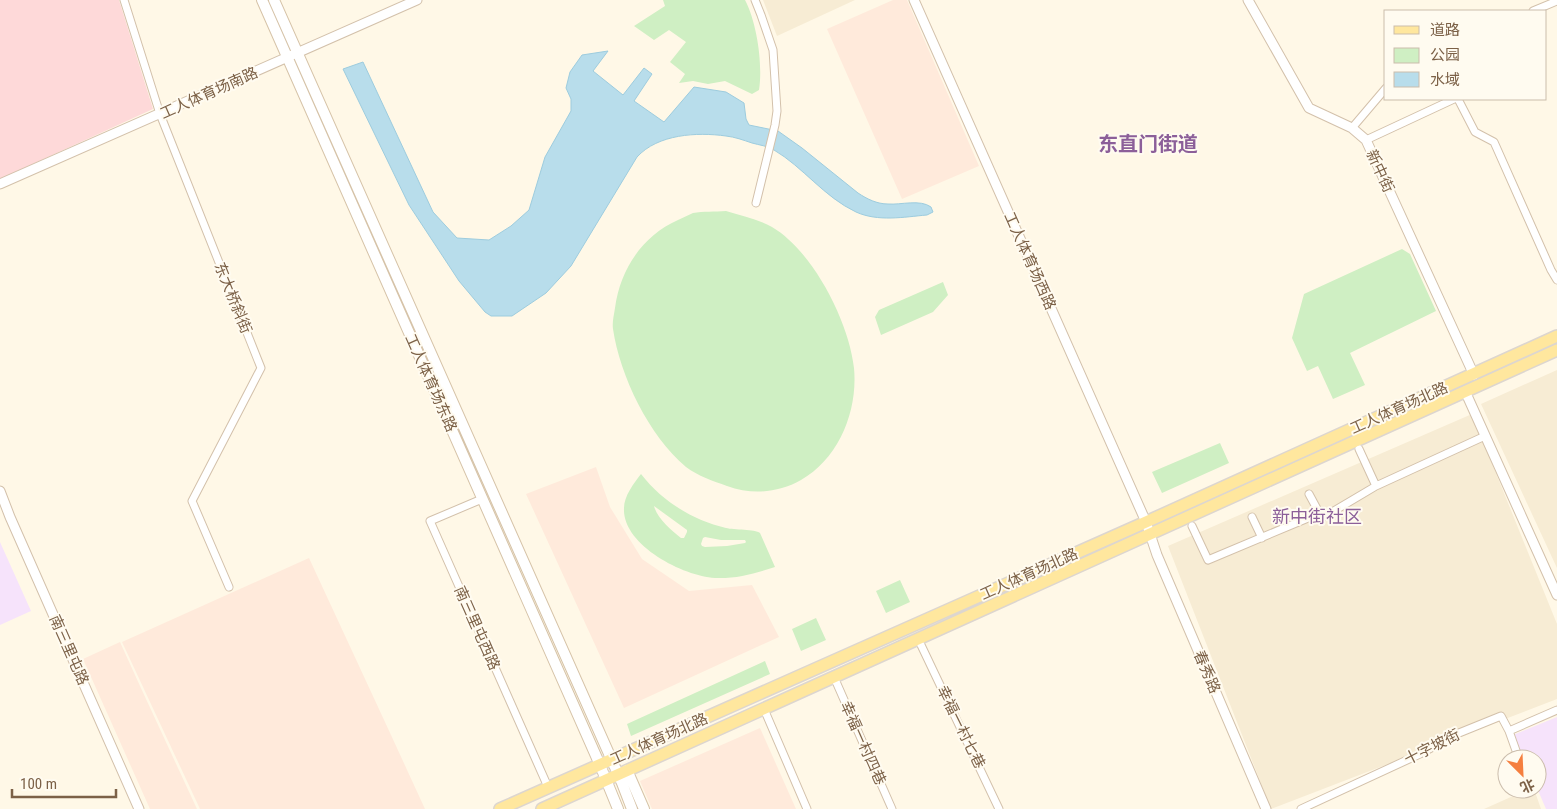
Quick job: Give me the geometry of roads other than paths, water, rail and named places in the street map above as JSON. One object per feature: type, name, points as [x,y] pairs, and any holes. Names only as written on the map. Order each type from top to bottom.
[{"type":"main road","name":"工人体育场东路","points":[[262,0],[618,809]]},
{"type":"main road","name":"工人体育场东路","points":[[274,0],[611,760],[622,773]]},
{"type":"main road","name":"工人体育场北路","points":[[500,809],[1146,522],[1557,336]]},
{"type":"main road","name":"工人体育场北路","points":[[542,809],[1557,350]]},
{"type":"main road","points":[[622,773],[632,809]]},
{"type":"main road","points":[[622,773],[644,809]]},
{"type":"street","name":"东大桥斜街","points":[[124,0],[160,114],[261,368],[192,501],[230,587]]},
{"type":"street","name":"工人体育场南路","points":[[0,184],[417,0]]},
{"type":"street","points":[[754,0],[773,50],[777,111],[756,203]]},
{"type":"street","name":"工人体育场西路","points":[[914,0],[1150,534]]},
{"type":"street","name":"新中街","points":[[1248,0],[1309,108],[1352,128],[1366,140],[1474,375]]},
{"type":"street","points":[[1535,10],[1557,1]]},
{"type":"street","points":[[1352,128],[1384,90]]},
{"type":"street","points":[[1366,140],[1454,100]]},
{"type":"street","points":[[1457,100],[1475,132],[1494,142],[1557,280]]},
{"type":"street","points":[[1465,392],[1557,595]]},
{"type":"street","points":[[1192,526],[1208,560],[1308,518],[1322,518],[1376,486],[1485,436]]},
{"type":"street","points":[[1359,449],[1376,486]]},
{"type":"street","name":"南三里屯路","points":[[0,491],[139,809]]},
{"type":"street","points":[[1309,494],[1322,518]]},
{"type":"street","name":"南三里屯西路","points":[[482,498],[430,521],[548,787]]},
{"type":"street","points":[[1252,517],[1262,538]]},
{"type":"street","name":"春秀路","points":[[1150,534],[1157,555],[1266,809]]},
{"type":"street","name":"幸福一村七巷","points":[[921,645],[999,809]]},
{"type":"street","name":"幸福一村四巷","points":[[834,677],[892,809]]},
{"type":"street","points":[[764,708],[807,809]]},
{"type":"street","points":[[1515,749],[1509,731],[1557,710]]},
{"type":"street","name":"十字坡街","points":[[1301,809],[1420,754],[1459,733],[1501,716],[1509,731]]},
{"type":"water","points":[[608,51],[593,71],[623,95],[644,68],[652,74],[634,101],[664,122],[694,87],[726,92],[744,103],[746,119],[749,125],[778,131],[858,193],[884,204],[921,203],[931,207],[933,212],[927,215],[891,218],[864,215],[844,206],[774,150],[726,136],[703,134],[679,136],[656,143],[637,157],[571,266],[546,293],[512,316],[491,316],[485,312],[459,281],[409,205],[343,69],[363,62],[433,212],[457,238],[489,240],[511,226],[529,210],[545,157],[571,111],[571,99],[566,88],[570,72],[582,55]]},
{"type":"district","name":"东直门街道","points":[[1148,144]]},
{"type":"district","name":"新中街社区","points":[[1317,517]]}]
